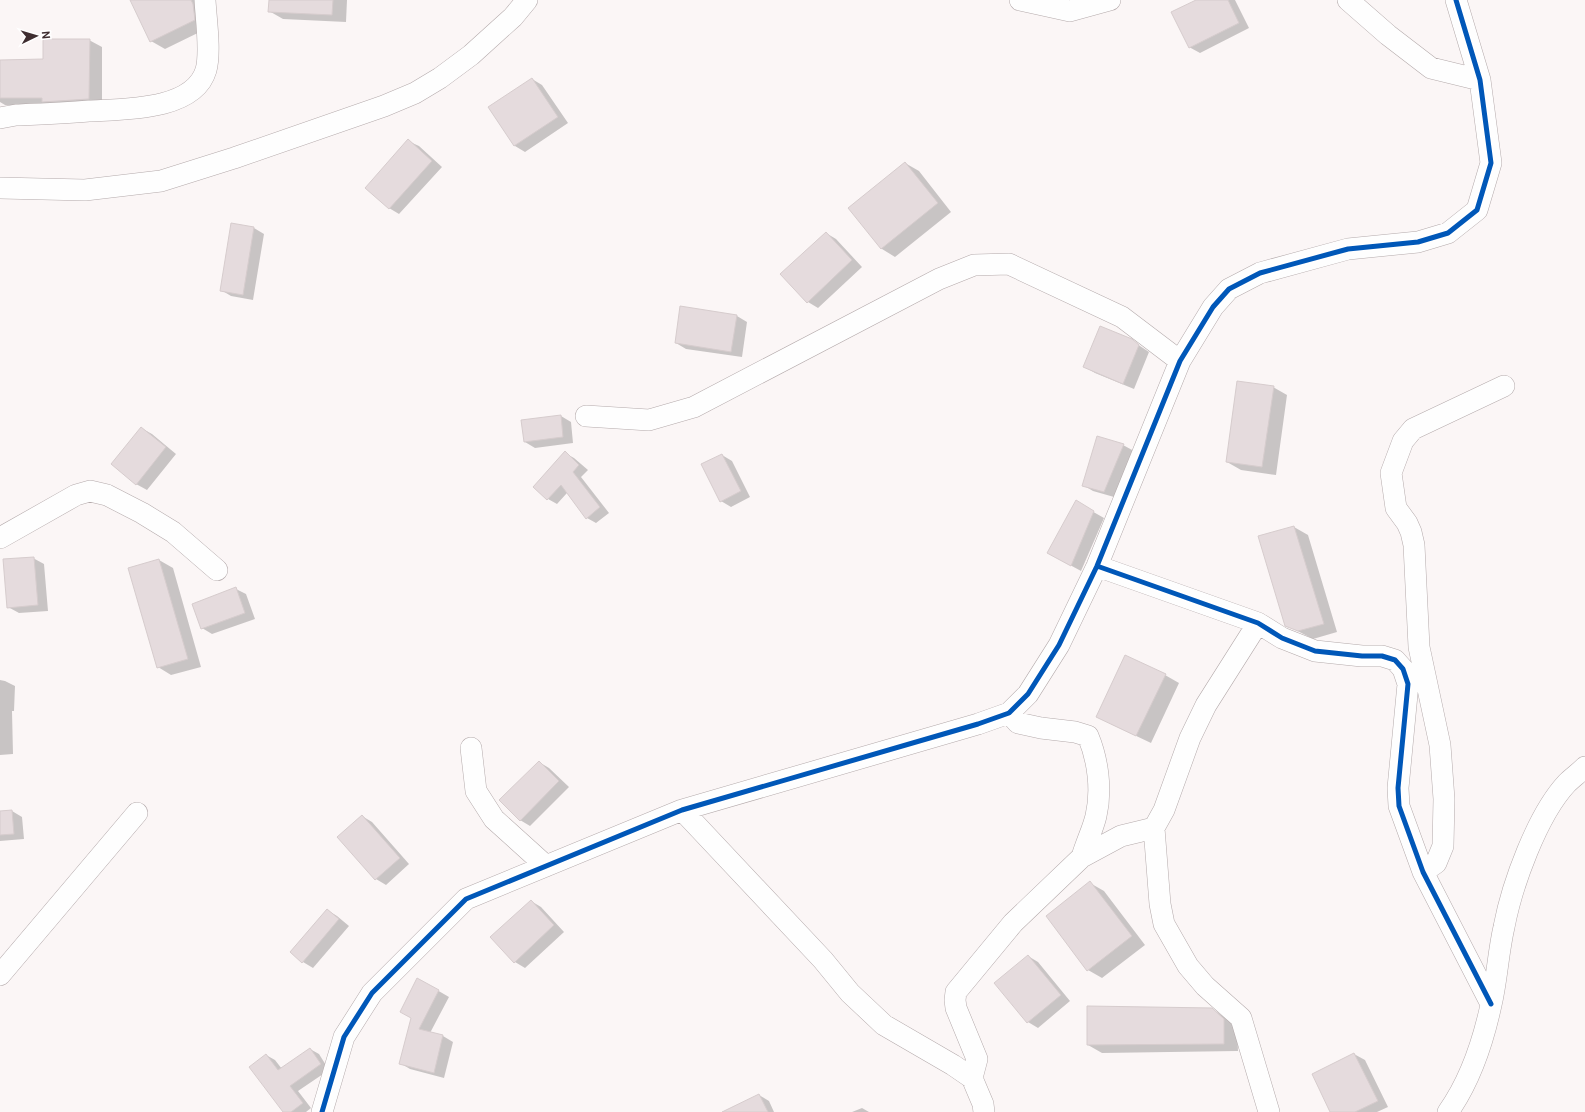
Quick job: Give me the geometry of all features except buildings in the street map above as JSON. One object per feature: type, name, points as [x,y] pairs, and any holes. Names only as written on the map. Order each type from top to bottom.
[{"type":"street","points":[[0,118],[16,115],[147,108],[174,100],[192,90],[201,82],[206,70],[208,52],[205,0]]},
{"type":"street","points":[[0,188],[86,190],[161,180],[241,155],[384,106],[415,93],[440,78],[471,55],[513,18],[528,0]]},
{"type":"street","points":[[1020,0],[1070,11],[1110,0]]},
{"type":"street","points":[[1348,0],[1431,68],[1480,80]]},
{"type":"street","points":[[322,1112],[344,1037],[372,993],[466,900],[682,810],[978,724],[1009,713],[1028,694],[1059,645],[1097,566],[1180,361],[1213,307],[1229,288],[1260,273],[1348,249],[1418,242],[1448,233],[1477,210],[1491,163],[1480,80],[1456,0]]},
{"type":"street","points":[[586,416],[649,420],[694,407],[939,279],[974,265],[1009,264],[1122,317],[1180,361]]},
{"type":"street","points":[[1423,872],[1436,863],[1442,846],[1444,799],[1440,745],[1419,647],[1414,545],[1407,523],[1396,508],[1391,474],[1403,441],[1413,429],[1504,386]]},
{"type":"street","points":[[0,538],[76,496],[90,491],[107,495],[142,513],[173,532],[217,570]]},
{"type":"street","points":[[1097,566],[1258,622],[1282,638],[1315,651],[1362,656],[1382,656],[1395,660],[1403,669],[1408,684],[1398,788],[1399,806],[1423,872],[1491,1004]]},
{"type":"street","points":[[1258,622],[1206,705],[1190,738],[1164,810],[1154,828],[1160,904],[1164,924],[1188,966],[1205,986],[1241,1018],[1269,1112]]},
{"type":"street","points":[[1009,713],[1018,723],[1041,728],[1074,732],[1088,736],[1095,751],[1099,790],[1096,816],[1082,857]]},
{"type":"street","points":[[471,748],[476,791],[494,819],[546,866]]},
{"type":"street","points":[[1448,1112],[1456,1101],[1470,1071],[1483,1037],[1491,1004],[1504,926],[1517,880],[1542,818],[1576,787],[1585,767]]},
{"type":"street","points":[[682,810],[823,960],[850,993],[884,1025],[953,1065],[972,1078],[983,1104],[984,1112]]},
{"type":"street","points":[[0,975],[137,814]]},
{"type":"street","points":[[972,1078],[977,1059],[956,1008],[956,992],[1013,923],[1082,857],[1121,836],[1154,828]]},
{"type":"cycle path","points":[[322,1112],[344,1037],[372,993],[466,899],[682,810],[978,724],[1009,713],[1028,694],[1059,645],[1097,566],[1180,361],[1213,307],[1229,289],[1260,273],[1348,249],[1418,242],[1448,233],[1477,210],[1491,163],[1480,80],[1456,0]]},
{"type":"cycle path","points":[[1097,566],[1258,623],[1282,638],[1315,651],[1362,656],[1382,656],[1395,660],[1403,669],[1408,684],[1398,788],[1399,806],[1423,872],[1491,1004]]}]
